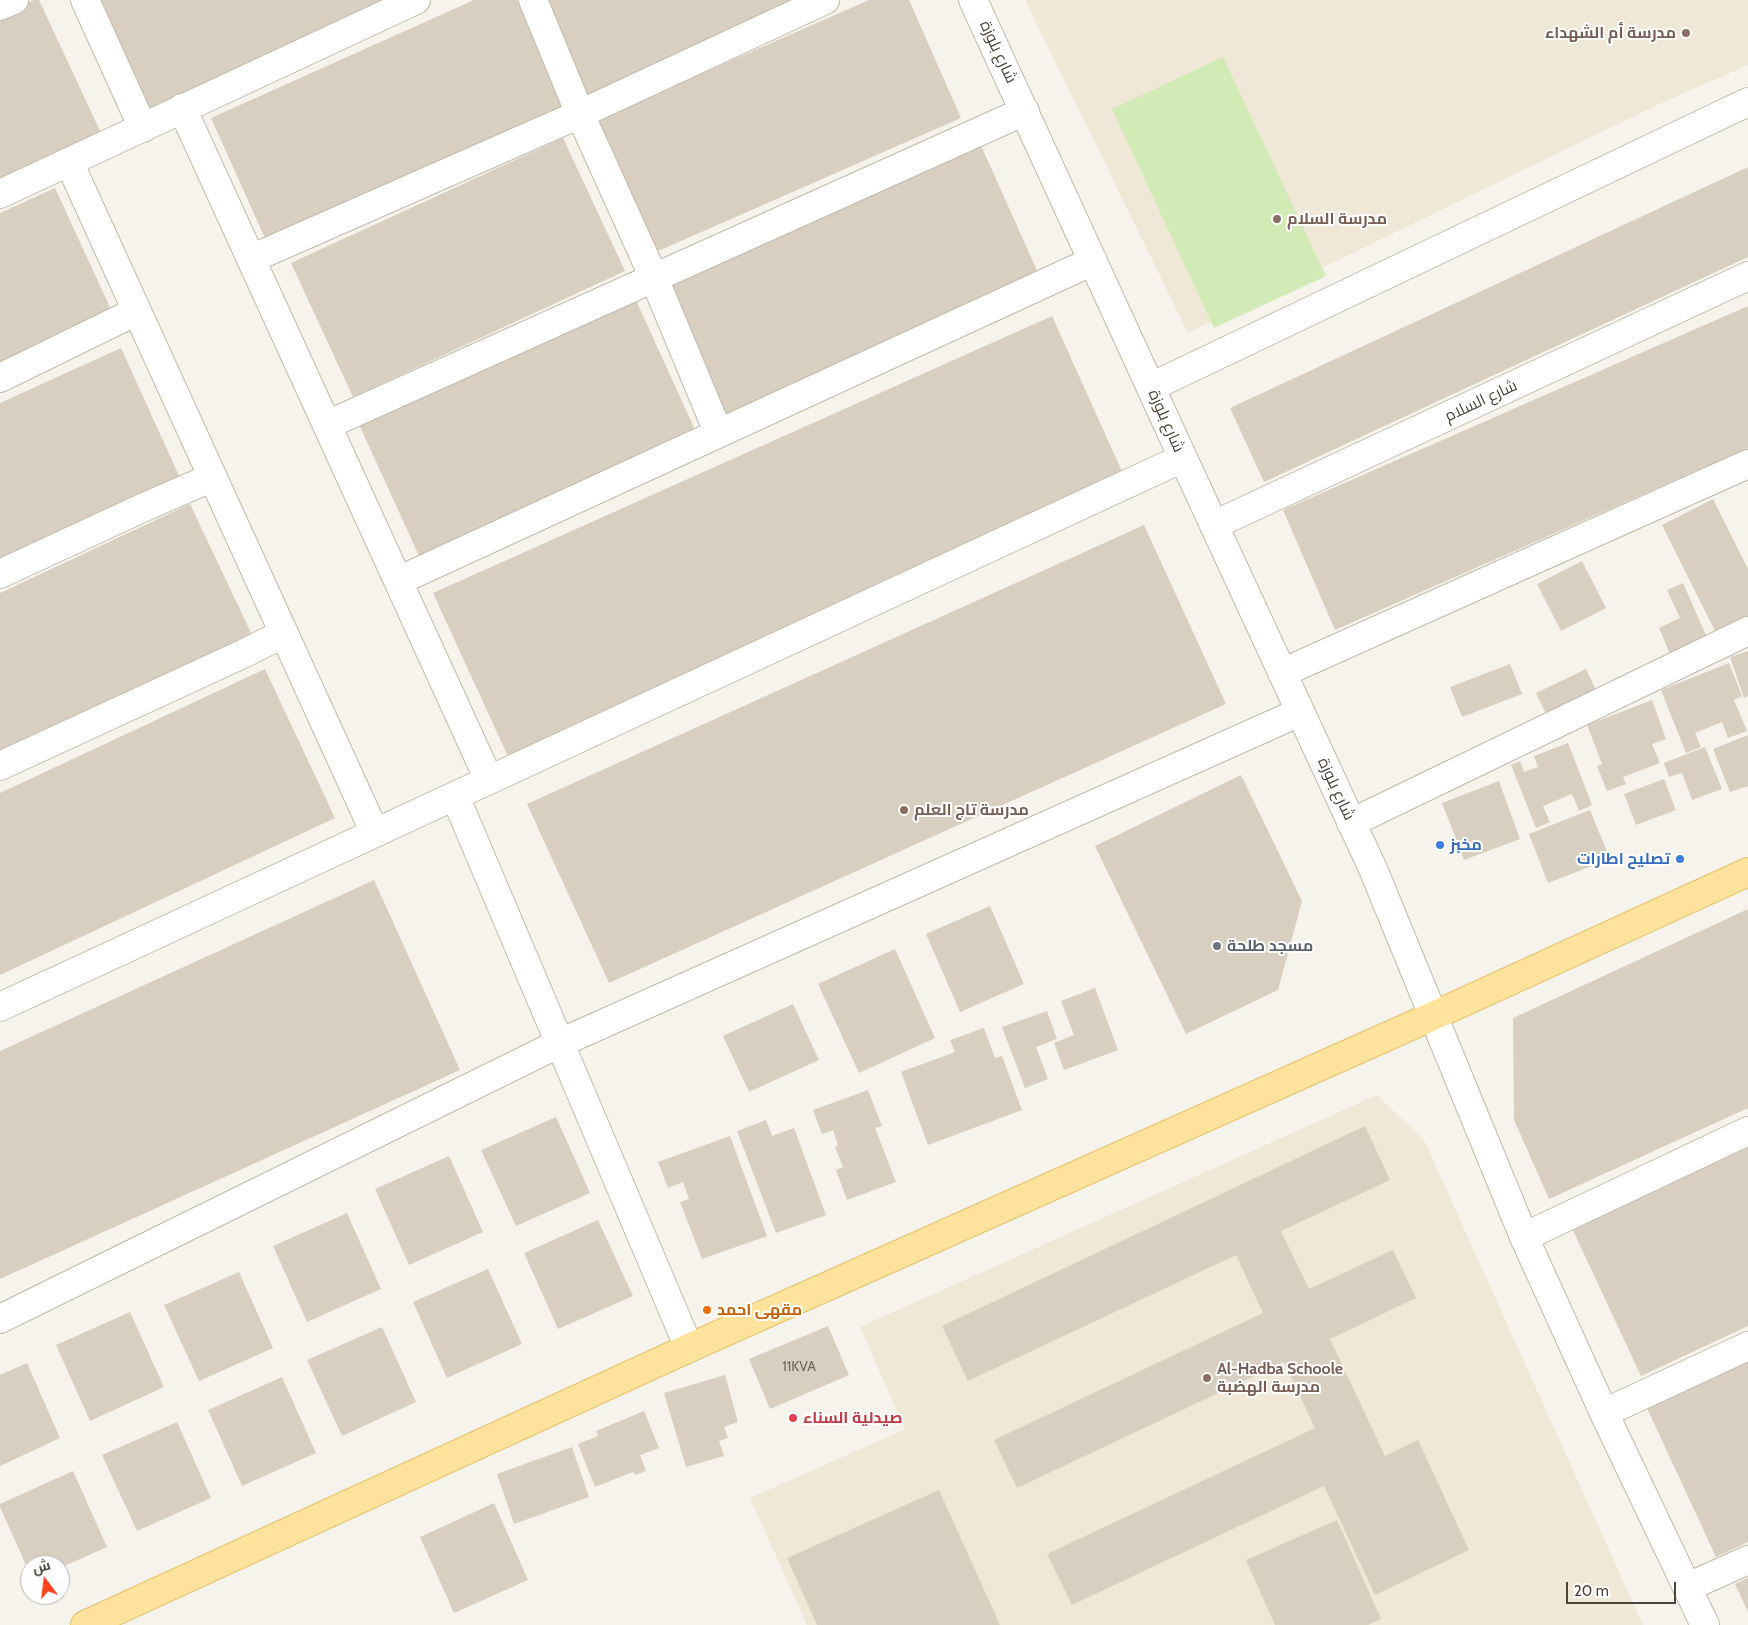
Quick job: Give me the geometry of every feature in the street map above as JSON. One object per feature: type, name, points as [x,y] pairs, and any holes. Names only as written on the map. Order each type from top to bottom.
[{"type":"main road","points":[[85,1625],[689,1348],[1433,1016],[1748,872]]},
{"type":"street","points":[[0,6],[14,0]]},
{"type":"street","points":[[85,0],[144,128]]},
{"type":"street","points":[[0,194],[416,0]]},
{"type":"street","points":[[534,0],[580,114],[654,278],[718,432]]},
{"type":"street","points":[[251,259],[580,114],[825,0]]},
{"type":"street","name":"شارع بلوزة","points":[[973,0],[1373,868],[1524,1237],[1604,1413],[1705,1625]]},
{"type":"street","points":[[1151,386],[1748,102]]},
{"type":"street","points":[[182,108],[488,780]]},
{"type":"street","points":[[327,425],[1025,111]]},
{"type":"street","points":[[69,162],[375,833]]},
{"type":"street","points":[[398,581],[718,432],[1093,261]]},
{"type":"street","name":"شارع السلام","points":[[1214,525],[1748,276]]},
{"type":"street","points":[[0,378],[137,311]]},
{"type":"street","points":[[0,1007],[1183,458]]},
{"type":"street","points":[[1282,673],[1748,464]]},
{"type":"street","points":[[0,574],[213,477]]},
{"type":"street","points":[[1355,832],[1748,631]]},
{"type":"street","points":[[0,766],[236,658],[284,633]]},
{"type":"street","points":[[0,1319],[560,1043],[1300,712]]},
{"type":"street","points":[[455,796],[689,1348]]},
{"type":"street","points":[[1524,1237],[1748,1131]]},
{"type":"street","points":[[1604,1413],[1748,1346]]},
{"type":"street","points":[[1688,1587],[1748,1560]]},
{"type":"shaded area","name":"مدرسة السلام","points":[[1025,0],[1748,0],[1748,65],[1657,105],[1188,333]]},
{"type":"shaded area","name":"Al-Hadba Schoole مدرسة الهضبة","points":[[1377,1095],[1424,1140],[1643,1625],[807,1625],[750,1498],[905,1429],[860,1327]]},
{"type":"green space","points":[[1223,57],[1326,276],[1214,328],[1112,109]]},
{"type":"building","points":[[33,0],[39,0],[101,133],[0,180],[0,16]]},
{"type":"building","points":[[92,0],[382,0],[145,111]]},
{"type":"building","points":[[474,0],[517,0],[566,111],[268,245],[211,118]]},
{"type":"building","points":[[544,0],[804,0],[587,96]]},
{"type":"building","points":[[869,0],[909,0],[961,118],[656,252],[598,119]]},
{"type":"building","points":[[563,138],[625,271],[353,397],[291,263]]},
{"type":"building","points":[[979,141],[1039,275],[725,415],[666,280]]},
{"type":"building","points":[[1748,167],[1748,257],[1264,482],[1230,408]]},
{"type":"building","points":[[55,188],[114,316],[0,368],[0,213]]},
{"type":"building","points":[[634,296],[697,434],[420,558],[357,420]]},
{"type":"building","points":[[1748,306],[1748,448],[1335,630],[1283,510]]},
{"type":"building","points":[[1052,316],[1129,487],[511,763],[433,593]]},
{"type":"building","points":[[121,348],[180,478],[0,560],[0,403]]},
{"type":"building","points":[[1713,499],[1748,569],[1748,624],[1719,639],[1662,525]]},
{"type":"building","points":[[190,504],[254,639],[0,757],[0,593]]},
{"type":"building","points":[[1144,525],[1226,704],[609,983],[527,804]]},
{"type":"building","points":[[1582,561],[1606,608],[1561,631],[1537,584]]},
{"type":"building","points":[[1683,583],[1709,642],[1672,659],[1659,628],[1680,618],[1667,590]]},
{"type":"building","points":[[1748,651],[1748,696],[1744,698],[1730,657]]},
{"type":"building","points":[[1729,663],[1742,696],[1734,700],[1747,731],[1728,738],[1722,722],[1695,733],[1701,747],[1686,753],[1661,690]]},
{"type":"building","points":[[1510,664],[1522,694],[1462,717],[1450,687]]},
{"type":"building","points":[[265,669],[335,818],[0,975],[0,793]]},
{"type":"building","points":[[1586,669],[1598,694],[1548,718],[1536,693]]},
{"type":"building","points":[[1652,700],[1666,739],[1652,744],[1660,763],[1623,777],[1626,784],[1607,791],[1597,766],[1602,764],[1587,725]]},
{"type":"building","points":[[1748,735],[1748,786],[1730,792],[1713,749]]},
{"type":"building","points":[[1568,743],[1592,805],[1579,811],[1572,794],[1543,806],[1550,822],[1536,828],[1511,765],[1520,761],[1524,772],[1538,767],[1534,756]]},
{"type":"building","points":[[1705,747],[1722,789],[1692,800],[1682,773],[1669,777],[1664,763]]},
{"type":"building","name":"مسجد طلحة","points":[[1241,775],[1302,901],[1278,990],[1186,1034],[1095,846]]},
{"type":"building","points":[[1664,779],[1676,810],[1636,825],[1624,794]]},
{"type":"building","points":[[1499,781],[1520,839],[1464,860],[1442,803]]},
{"type":"building","points":[[1590,810],[1610,859],[1548,883],[1529,834]]},
{"type":"building","points":[[374,880],[460,1070],[0,1279],[0,1051]]},
{"type":"building","points":[[990,906],[1024,984],[960,1012],[926,934]]},
{"type":"building","points":[[1748,909],[1748,1108],[1549,1199],[1514,1120],[1513,1018]]},
{"type":"building","points":[[895,949],[935,1038],[859,1073],[818,984]]},
{"type":"building","points":[[1095,988],[1118,1050],[1064,1070],[1054,1043],[1074,1035],[1061,1001]]},
{"type":"building","points":[[793,1004],[819,1060],[749,1092],[723,1036]]},
{"type":"building","points":[[1047,1011],[1057,1039],[1036,1047],[1048,1079],[1025,1088],[1002,1027]]},
{"type":"building","points":[[984,1028],[995,1058],[1002,1056],[1022,1110],[928,1145],[901,1072],[955,1052],[950,1040]]},
{"type":"building","points":[[868,1090],[882,1126],[875,1128],[896,1182],[847,1200],[836,1170],[843,1167],[835,1147],[838,1145],[833,1130],[822,1134],[813,1110]]},
{"type":"building","points":[[556,1117],[590,1193],[516,1226],[481,1150]]},
{"type":"building","points":[[766,1120],[772,1136],[794,1128],[826,1215],[776,1233],[737,1131]]},
{"type":"building","points":[[1365,1126],[1390,1180],[1281,1231],[1309,1289],[1393,1250],[1416,1298],[1330,1339],[1385,1456],[1418,1440],[1469,1550],[1375,1595],[1324,1486],[1072,1605],[1047,1554],[1315,1428],[1284,1362],[1017,1488],[994,1440],[1263,1313],[1236,1255],[968,1381],[942,1326]]},
{"type":"building","points":[[730,1136],[767,1236],[702,1259],[680,1202],[689,1199],[683,1182],[668,1188],[658,1162]]},
{"type":"building","points":[[1748,1142],[1748,1326],[1641,1376],[1570,1224]]},
{"type":"building","points":[[449,1156],[483,1232],[409,1265],[375,1189]]},
{"type":"building","points":[[347,1213],[381,1289],[307,1322],[273,1246]]},
{"type":"building","points":[[598,1220],[633,1296],[558,1329],[524,1253]]},
{"type":"building","points":[[488,1269],[522,1344],[447,1378],[413,1302]]},
{"type":"building","points":[[239,1272],[273,1348],[199,1381],[164,1305]]},
{"type":"building","points":[[130,1312],[164,1387],[90,1421],[56,1345]]},
{"type":"building","points":[[828,1326],[849,1375],[770,1409],[749,1359]]},
{"type":"building","points":[[382,1327],[416,1402],[342,1436],[307,1360]]},
{"type":"building","points":[[1748,1360],[1748,1542],[1716,1557],[1646,1406]]},
{"type":"building","points":[[27,1363],[60,1438],[0,1466],[0,1375]]},
{"type":"building","points":[[725,1375],[738,1422],[724,1427],[728,1438],[719,1441],[724,1456],[686,1467],[664,1393]]},
{"type":"building","points":[[282,1377],[316,1453],[242,1486],[208,1410]]},
{"type":"building","points":[[644,1411],[659,1448],[640,1455],[646,1471],[635,1475],[633,1472],[595,1487],[578,1444],[598,1436],[596,1431]]},
{"type":"building","points":[[177,1422],[211,1498],[137,1531],[102,1455]]},
{"type":"building","points":[[572,1447],[589,1497],[514,1524],[497,1474]]},
{"type":"building","points":[[73,1471],[107,1547],[70,1564],[70,1555],[21,1555],[0,1504]]},
{"type":"building","points":[[939,1490],[1000,1625],[817,1625],[787,1558]]},
{"type":"building","points":[[494,1503],[528,1580],[454,1613],[420,1537]]},
{"type":"building","points":[[1337,1520],[1381,1619],[1368,1625],[1275,1625],[1246,1560]]},
{"type":"building","points":[[1748,1578],[1748,1612],[1735,1584]]},
{"type":"place","name":"مدرسة أم الشهداء","points":[[1686,33]]},
{"type":"place","name":"مدرسة السلام","points":[[1277,219]]},
{"type":"place","name":"مدرسة تاج العلم","points":[[904,810]]},
{"type":"place","name":"مخبز","points":[[1440,845]]},
{"type":"place","name":"تصليح اطارات","points":[[1680,859]]},
{"type":"place","name":"مسجد طلحة","points":[[1217,946]]},
{"type":"place","name":"مقهى احمد","points":[[707,1310]]},
{"type":"place","name":"Al-Hadba Schoole مدرسة الهضبة","points":[[1207,1378]]},
{"type":"place","name":"صيدلية السناء","points":[[793,1418]]}]
